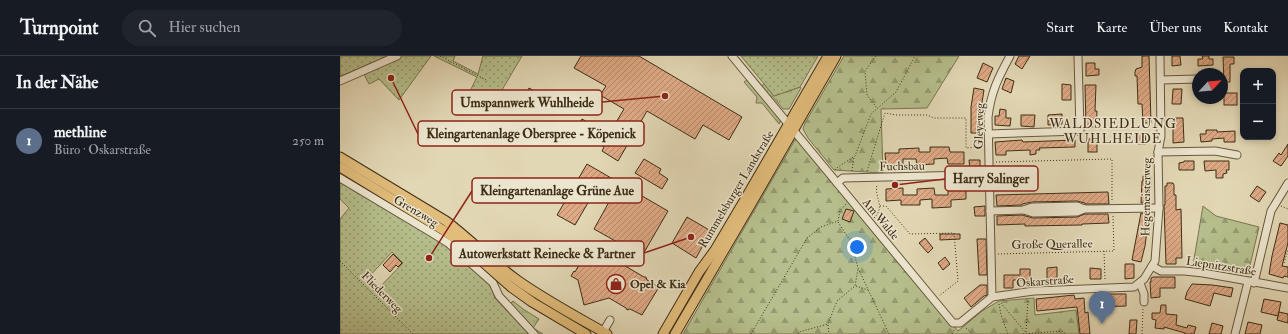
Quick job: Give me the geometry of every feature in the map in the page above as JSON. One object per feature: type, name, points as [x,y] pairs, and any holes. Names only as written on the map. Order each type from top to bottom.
[{"type":"main road","name":"Rummelsburger Landstraße","points":[[675,334],[751,204],[828,56]]},
{"type":"main road","name":"Rummelsburger Landstraße","points":[[663,334],[699,272],[836,56]]},
{"type":"main road","points":[[340,157],[446,221],[522,283],[546,299],[605,333]]},
{"type":"main road","points":[[340,167],[443,230],[460,242],[511,287],[532,302],[586,334]]},
{"type":"street","points":[[340,81],[397,56]]},
{"type":"street","name":"Am Walde","points":[[732,56],[953,323],[962,325]]},
{"type":"street","name":"Gleyeweg","points":[[992,297],[988,117],[990,101],[996,83],[1010,56]]},
{"type":"street","points":[[989,134],[1080,131],[1078,56]]},
{"type":"street","name":"Hegemeisterweg","points":[[1140,282],[1155,260],[1159,208],[1158,152],[1161,136],[1160,56]]},
{"type":"street","points":[[1161,80],[1192,79]]},
{"type":"street","points":[[1158,152],[1214,151],[1237,155]]},
{"type":"street","points":[[980,175],[989,175]]},
{"type":"street","name":"Fuchsbau","points":[[837,183],[842,178],[970,176]]},
{"type":"street","name":"Grenzweg","points":[[340,178],[448,243],[493,283],[499,296],[507,306],[534,334]]},
{"type":"street","points":[[1234,334],[1251,282],[1271,211],[1288,183]]},
{"type":"street","points":[[990,210],[1023,210],[1032,207],[1077,206],[1084,209],[1159,208]]},
{"type":"street","name":"Liepnitzstraße","points":[[1152,266],[1161,270],[1184,271],[1288,288]]},
{"type":"street","points":[[1140,282],[1144,294],[1144,302]]},
{"type":"street","name":"Oskarstraße","points":[[992,297],[1034,291],[1134,287],[1140,282]]},
{"type":"street","points":[[962,325],[992,297]]},
{"type":"street","points":[[605,333],[610,320]]},
{"type":"path","points":[[440,56],[488,81]]},
{"type":"path","points":[[876,56],[865,71],[867,95],[877,108]]},
{"type":"path","points":[[851,176],[854,156],[871,114],[896,92],[915,56]]},
{"type":"path","points":[[866,175],[885,114],[896,116],[927,115],[934,118],[966,118],[966,148],[984,147]]},
{"type":"path","points":[[834,171],[854,156]]},
{"type":"path","points":[[989,162],[1112,159],[1113,206]]},
{"type":"path","points":[[874,219],[878,214],[880,206],[876,189],[877,181]]},
{"type":"path","points":[[850,199],[840,211],[838,221],[851,242],[858,268],[889,334]]},
{"type":"path","points":[[880,206],[886,206],[910,234],[954,233],[958,281],[939,297]]},
{"type":"path","points":[[1282,206],[1288,209]]},
{"type":"path","name":"Große Querallee","points":[[991,254],[1114,251],[1113,210]]},
{"type":"path","points":[[751,334],[807,238],[821,227],[838,221]]},
{"type":"path","points":[[1284,263],[1288,250]]},
{"type":"path","points":[[1104,251],[1105,285]]},
{"type":"path","name":"Fliederweg","points":[[340,261],[413,334]]},
{"type":"path","points":[[829,334],[828,324],[837,301],[855,286],[858,268]]},
{"type":"path","points":[[855,286],[868,290]]},
{"type":"path","points":[[1026,334],[1028,299]]},
{"type":"path","points":[[1008,334],[1001,315],[999,301],[1026,334]]},
{"type":"path","points":[[1142,334],[1144,302]]},
{"type":"path","points":[[798,334],[799,332],[828,324]]},
{"type":"path","points":[[962,325],[973,334]]},
{"type":"path","points":[[1023,334],[1062,331],[1066,334]]},
{"type":"green space","points":[[340,56],[431,56],[399,100],[379,79],[369,84],[361,68],[340,78]]},
{"type":"green space","points":[[434,56],[455,56],[453,61],[478,74],[483,56],[522,56],[492,107],[492,110],[467,97],[477,77]]},
{"type":"green space","points":[[741,56],[818,56],[800,87],[774,96]]},
{"type":"green space","points":[[844,56],[959,56],[927,108],[881,109],[883,173],[834,170],[808,138],[803,129]]},
{"type":"green space","points":[[747,80],[781,120],[779,124],[762,103],[756,103],[757,97],[744,82]]},
{"type":"green space","points":[[764,84],[774,96],[800,87],[801,88],[789,109],[783,109],[761,86]]},
{"type":"green space","points":[[795,140],[798,141],[958,331],[982,311],[999,301],[1034,298],[1035,315],[1076,310],[1079,334],[683,334]]},
{"type":"green space","points":[[340,182],[431,235],[455,253],[491,285],[495,298],[530,334],[340,334],[340,219],[349,208],[340,199]],"holes":[[[392,252],[403,263],[375,292],[365,281]]]},
{"type":"green space","points":[[1203,206],[1216,216],[1259,227],[1248,274],[1193,265]]},
{"type":"green space","points":[[513,301],[539,319],[533,328],[543,334],[536,334],[509,305]]},
{"type":"building","points":[[581,56],[639,56],[742,117],[729,140],[703,125],[695,139],[647,111],[618,161],[602,151],[604,147],[575,130],[582,119],[609,134],[624,109],[600,95],[606,86],[574,68]]},
{"type":"building","points":[[1019,56],[1030,56],[1022,69],[1015,64]]},
{"type":"building","points":[[1142,56],[1149,56],[1151,123],[1143,123],[1142,104],[1138,104],[1137,76],[1135,76],[1135,72],[1136,69],[1142,67]]},
{"type":"building","points":[[1172,56],[1180,56],[1181,65],[1172,66]]},
{"type":"building","points":[[1202,56],[1209,56],[1209,59],[1213,59],[1213,65],[1198,66],[1198,59],[1203,59]]},
{"type":"building","points":[[1223,57],[1234,57],[1234,64],[1230,64],[1230,82],[1228,82],[1228,68],[1223,68]]},
{"type":"building","points":[[983,63],[993,68],[987,82],[977,78]]},
{"type":"building","points":[[1086,63],[1095,63],[1095,69],[1099,69],[1099,75],[1086,76]]},
{"type":"building","points":[[1006,78],[1014,81],[1011,93],[1002,89]]},
{"type":"building","points":[[1062,84],[1071,85],[1071,100],[1062,100]]},
{"type":"building","points":[[1085,85],[1096,85],[1096,127],[1086,127]]},
{"type":"building","points":[[529,88],[540,94],[528,115],[516,109]]},
{"type":"building","points":[[974,88],[984,90],[980,115],[980,133],[971,133],[971,107]]},
{"type":"building","points":[[1173,89],[1182,89],[1181,104],[1172,104]]},
{"type":"building","points":[[1228,93],[1237,93],[1237,105],[1224,105],[1228,104]]},
{"type":"building","points":[[1000,109],[1006,110],[1006,118],[1011,118],[1010,126],[995,125],[995,116],[999,116]]},
{"type":"building","points":[[1062,114],[1062,124],[1048,125],[1048,115]]},
{"type":"building","points":[[1021,115],[1035,115],[1034,127],[1021,126]]},
{"type":"building","points":[[1173,118],[1183,118],[1184,142],[1173,143]]},
{"type":"building","points":[[1206,130],[1217,130],[1217,132],[1235,131],[1235,142],[1224,142],[1224,138],[1201,142],[1200,134],[1206,134]]},
{"type":"building","points":[[1138,133],[1145,133],[1146,144],[1138,144]]},
{"type":"building","points":[[1088,139],[1097,139],[1097,152],[1088,152]]},
{"type":"building","points":[[1022,140],[1023,142],[1075,140],[1075,147],[1039,148],[1040,150],[1036,150],[1036,154],[1030,155],[1030,150],[1006,151],[1006,155],[996,155],[995,142]]},
{"type":"building","points":[[1288,144],[1288,156],[1281,166],[1273,161],[1279,153],[1281,155]]},
{"type":"building","points":[[930,147],[949,147],[950,152],[964,152],[964,164],[948,164],[947,158],[934,159],[934,164],[917,165],[916,159],[903,159],[903,165],[886,165],[885,153],[899,153],[899,149],[919,148],[919,152],[930,152]]},
{"type":"building","points":[[644,159],[661,169],[659,173],[668,179],[662,189],[635,173]]},
{"type":"building","points":[[969,160],[980,160],[980,170],[976,172],[975,175],[974,172],[970,170]]},
{"type":"building","points":[[1184,161],[1194,161],[1194,170],[1179,170],[1179,163]]},
{"type":"building","points":[[1204,161],[1229,161],[1229,170],[1226,170],[1227,173],[1223,174],[1223,178],[1216,178],[1216,170],[1205,171]]},
{"type":"building","points":[[587,164],[668,211],[642,256],[594,229],[614,193],[599,184],[575,225],[557,215]]},
{"type":"building","points":[[975,175],[977,179],[980,180],[980,190],[970,190],[970,180],[973,179]]},
{"type":"building","points":[[1143,176],[1151,176],[1150,203],[1141,203]]},
{"type":"building","points":[[1167,183],[1173,183],[1174,195],[1176,195],[1176,210],[1181,209],[1182,258],[1176,258],[1176,264],[1166,264],[1164,205],[1165,186],[1167,186]]},
{"type":"building","points":[[966,186],[966,199],[951,200],[951,207],[932,208],[932,199],[920,200],[920,205],[901,205],[901,200],[886,201],[886,189],[903,188],[903,195],[917,195],[917,189],[934,188],[935,195],[948,195],[948,187]]},
{"type":"building","points":[[1257,186],[1266,192],[1259,202],[1250,196]]},
{"type":"building","points":[[1108,192],[1109,204],[1085,204],[1077,201],[1032,202],[1022,205],[997,206],[996,195]]},
{"type":"building","points":[[985,206],[985,216],[975,216],[974,207]]},
{"type":"building","points":[[846,209],[854,211],[850,222],[842,219]]},
{"type":"building","points":[[1141,213],[1149,214],[1145,246],[1141,262],[1132,260]]},
{"type":"building","points":[[1085,214],[1108,214],[1109,223],[1082,225],[997,225],[997,216],[1022,215],[1033,218],[1077,217]]},
{"type":"building","points":[[687,217],[711,231],[696,258],[672,243]]},
{"type":"building","points":[[1280,223],[1288,225],[1288,243],[1282,266],[1288,267],[1288,277],[1284,276],[1283,278],[1269,274]]},
{"type":"building","points":[[940,234],[960,234],[960,239],[940,240]]},
{"type":"building","points":[[925,238],[933,248],[928,253],[919,243]]},
{"type":"building","points":[[977,239],[986,239],[987,275],[979,275]]},
{"type":"building","name":"Opel & Kia","points":[[589,247],[614,262],[615,260],[646,277],[647,280],[659,287],[642,315],[630,309],[627,310],[609,298],[584,305],[578,280],[571,276],[574,271],[575,272]]},
{"type":"building","points":[[393,254],[402,263],[398,267],[396,265],[390,272],[383,265]]},
{"type":"building","points":[[945,257],[950,264],[943,270],[938,263]]},
{"type":"building","points":[[1125,264],[1134,264],[1134,278],[1125,279]]},
{"type":"building","points":[[1057,267],[1057,280],[1047,281],[1047,268]]},
{"type":"building","points":[[1090,268],[1101,269],[1101,279],[1090,279]]},
{"type":"building","points":[[1020,269],[1030,269],[1030,280],[1013,280],[1013,288],[1004,288],[1004,275],[1020,275]]},
{"type":"building","points":[[1175,277],[1175,288],[1160,288],[1160,297],[1151,298],[1150,282],[1151,278]]},
{"type":"building","points":[[1192,284],[1233,288],[1231,297],[1214,293],[1210,306],[1185,299]]},
{"type":"building","points":[[980,285],[987,285],[987,295],[971,307],[964,298]]},
{"type":"building","points":[[1095,294],[1126,294],[1126,306],[1095,307]]},
{"type":"building","points":[[1074,295],[1075,299],[1084,298],[1085,313],[1088,312],[1090,334],[1080,334],[1077,307],[1037,311],[1036,299]]},
{"type":"building","points":[[1264,299],[1281,302],[1278,316],[1261,312]]},
{"type":"building","points":[[1161,305],[1166,305],[1166,314],[1177,315],[1176,325],[1187,328],[1188,325],[1196,327],[1194,334],[1185,334],[1164,327],[1164,329],[1155,328],[1156,320],[1152,319],[1152,313],[1160,313]]},
{"type":"building","points":[[1279,312],[1288,314],[1288,323],[1277,320]]},
{"type":"building","points":[[1130,320],[1137,320],[1136,334],[1129,334]]},
{"type":"building","points":[[1248,322],[1262,325],[1260,334],[1245,334]]},
{"type":"building","points":[[1212,323],[1223,326],[1221,334],[1209,334]]},
{"type":"place","name":"Kleingartenanlage Oberspree - Köpenick","points":[[391,78]]},
{"type":"place","name":"Umspannwerk Wuhlheide","points":[[665,96]]},
{"type":"place","name":"Harry Salinger","points":[[895,185]]},
{"type":"place","name":"Autowerkstatt Reinecke & Partner","points":[[691,237]]},
{"type":"place","name":"Kleingartenanlage Grüne Aue","points":[[429,258]]},
{"type":"place","name":"Opel & Kia","points":[[616,284]]},
{"type":"place","name":"methline","points":[[1102,324]]},
{"type":"district","name":"WALDSIEDLUNG WUHLHEIDE","points":[[1113,130]]}]
